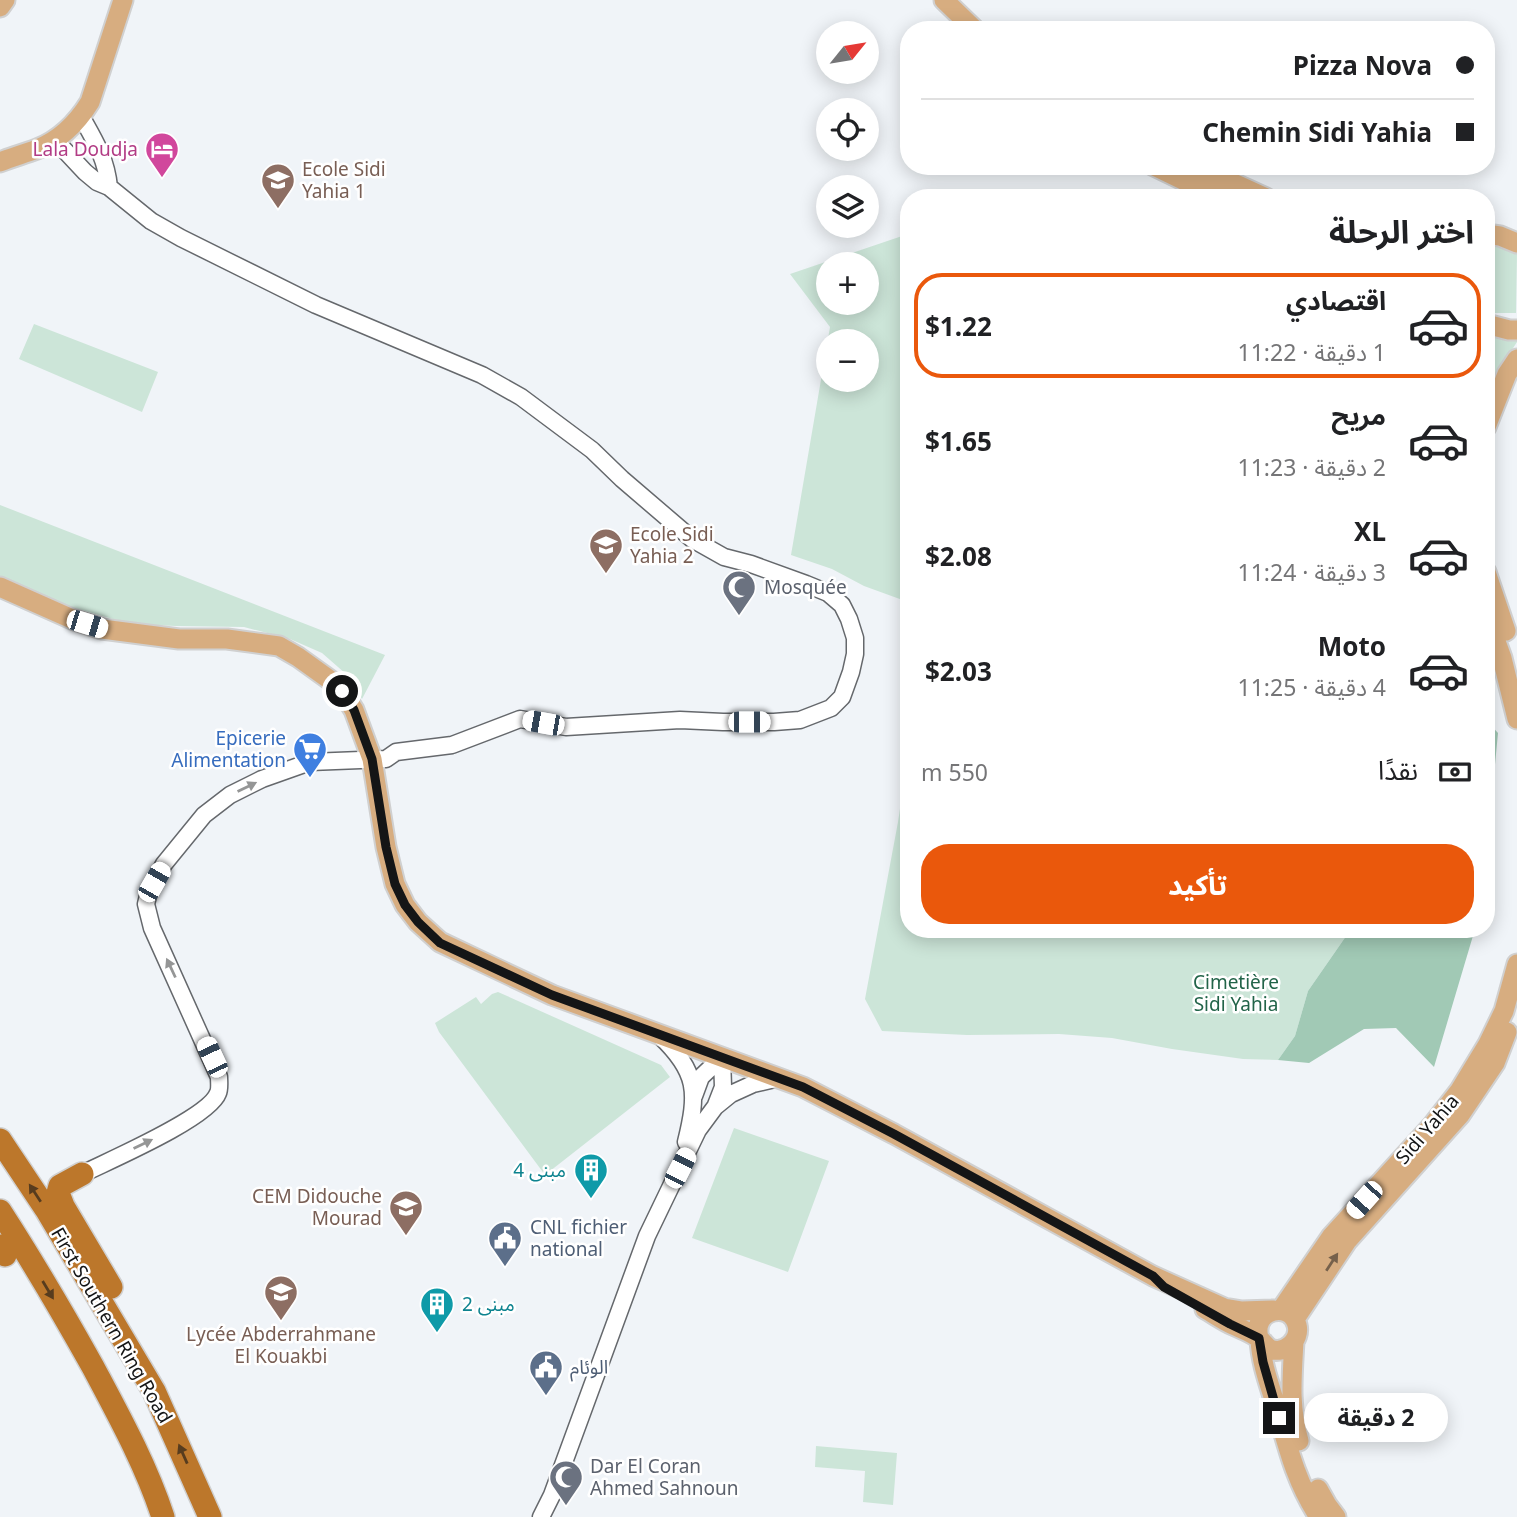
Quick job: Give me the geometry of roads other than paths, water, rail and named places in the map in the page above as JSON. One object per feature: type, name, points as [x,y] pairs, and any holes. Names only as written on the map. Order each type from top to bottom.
[{"type":"highway","name":"First Southern Ring Road","points":[[0,1140],[46,1209],[154,1391],[210,1517]]},
{"type":"highway","points":[[82,1174],[60,1186],[58,1193],[120,1303],[129,1326],[134,1356]]},
{"type":"highway","name":"First Southern Ring Road","points":[[0,1211],[68,1323],[114,1407],[152,1484],[163,1517]]},
{"type":"main road","points":[[0,7],[5,0]]},
{"type":"main road","points":[[0,162],[55,140],[81,116],[90,102],[123,0]]},
{"type":"main road","points":[[926,0],[948,21]]},
{"type":"main road","points":[[944,0],[966,21]]},
{"type":"main road","points":[[1173,175],[1201,189]]},
{"type":"main road","points":[[1216,175],[1246,189]]},
{"type":"main road","points":[[1495,235],[1517,243]]},
{"type":"main road","points":[[1495,326],[1517,330]]},
{"type":"main road","points":[[1495,404],[1507,374],[1517,359]]},
{"type":"main road","points":[[0,587],[72,619],[102,629],[179,639],[251,641],[279,646],[298,656],[330,680],[342,691],[354,710],[372,759],[386,847],[395,884],[405,905],[440,943],[552,995],[803,1087],[1153,1276],[1224,1308],[1283,1313]]},
{"type":"main road","points":[[1495,599],[1517,665]]},
{"type":"main road","points":[[1495,639],[1517,719]]},
{"type":"main road","name":"Sidi Yahia","points":[[1283,1313],[1304,1274],[1331,1237],[1432,1126],[1460,1090],[1504,1011],[1517,964]]},
{"type":"main road","name":"Sidi Yahia","points":[[1283,1313],[1460,1115],[1495,1063],[1517,1007]]},
{"type":"main road","points":[[1224,1308],[1254,1305],[1275,1298],[1304,1274]]},
{"type":"main road","points":[[1153,1276],[1164,1287],[1260,1339],[1263,1344],[1275,1350],[1282,1350],[1294,1342]]},
{"type":"main road","points":[[1319,1517],[1292,1462],[1263,1362],[1258,1327],[1267,1312],[1283,1313],[1298,1330],[1294,1342],[1291,1394],[1294,1424],[1312,1478],[1326,1505],[1336,1517]]},
{"type":"street","points":[[81,116],[102,153],[109,187]]},
{"type":"street","points":[[55,140],[97,182],[109,187],[151,220],[214,256],[316,305],[482,375],[521,397],[592,450],[692,539],[723,557],[794,579],[828,593],[842,604],[855,638],[851,672],[842,697],[831,708],[800,720],[680,720],[566,727],[520,719],[452,745],[396,752],[386,759],[310,762],[262,779],[230,795],[204,815],[164,864],[149,892],[146,904],[152,928],[212,1057],[219,1077],[218,1093],[210,1104],[175,1128],[82,1174]]},
{"type":"street","points":[[657,1033],[671,1046],[689,1071],[694,1096]]},
{"type":"street","points":[[680,1168],[694,1096],[701,1077],[722,1057]]},
{"type":"street","points":[[715,1107],[723,1087],[722,1057]]},
{"type":"street","points":[[541,1517],[556,1485],[647,1236],[698,1130],[715,1107],[731,1094],[779,1078]]},
{"type":"place","name":"Lala Doudja","points":[[162,179]]},
{"type":"place","name":"Ecole Sidi Yahia 1","points":[[278,210]]},
{"type":"place","name":"Ecole Sidi Yahia 2","points":[[606,575]]},
{"type":"place","name":"Mosquée","points":[[739,617]]},
{"type":"place","name":"Epicerie Alimentation","points":[[310,779]]},
{"type":"place","name":"مبنى 4","points":[[591,1200]]},
{"type":"place","name":"CEM Didouche Mourad","points":[[406,1237]]},
{"type":"place","name":"CNL fichier national","points":[[505,1268]]},
{"type":"place","name":"Lycée Abderrahmane El Kouakbi","points":[[281,1322]]},
{"type":"place","name":"مبنى 2","points":[[437,1334]]},
{"type":"place","name":"الوئام","points":[[546,1397]]},
{"type":"place","name":"Dar El Coran Ahmed Sahnoun","points":[[566,1507]]},
{"type":"park label","name":"Cimetière Sidi Yahia","points":[[1236,993]]}]
